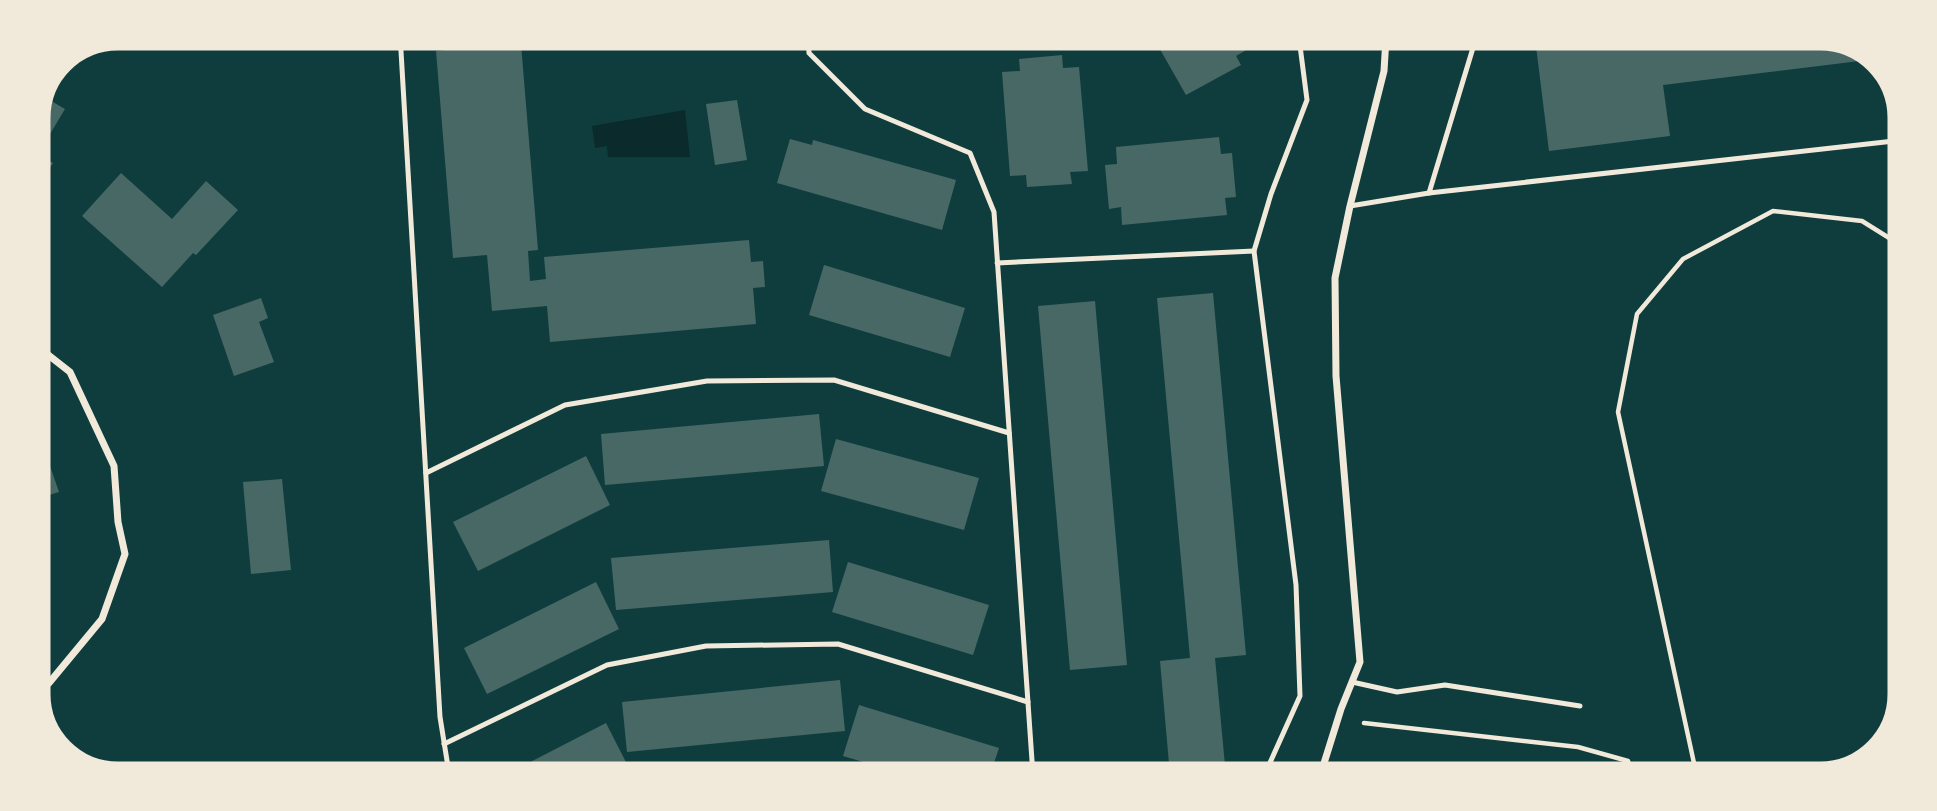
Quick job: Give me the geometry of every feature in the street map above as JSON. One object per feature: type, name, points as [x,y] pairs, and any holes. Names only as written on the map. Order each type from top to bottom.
[{"type":"street","points":[[1323,766],[1360,662],[1336,376],[1335,278],[1384,71],[1386,45]]},
{"type":"street","points":[[46,353],[70,372],[114,466],[118,522],[125,554],[102,619],[46,685]]},
{"type":"lane","points":[[401,45],[440,718],[448,766]]},
{"type":"lane","points":[[809,45],[809,53],[865,109],[970,153],[994,212],[1032,766]]},
{"type":"lane","points":[[1268,766],[1300,696],[1296,585],[1254,251],[1271,194],[1307,100],[1300,45]]},
{"type":"lane","points":[[1429,193],[1474,45]]},
{"type":"lane","points":[[1350,206],[1429,193],[1891,141]]},
{"type":"lane","points":[[998,263],[1254,251]]},
{"type":"lane","points":[[426,473],[565,405],[707,381],[834,380],[1009,433]]},
{"type":"lane","points":[[444,744],[607,665],[706,646],[838,644],[1028,702]]},
{"type":"lane","points":[[1352,682],[1396,692],[1445,685],[1580,706]]},
{"type":"path","points":[[1695,766],[1618,412],[1637,314],[1683,259],[1773,211],[1862,221],[1891,239]]},
{"type":"path","points":[[1364,723],[1578,747],[1628,761],[1630,766]]},
{"type":"water","points":[[685,110],[690,157],[608,157],[607,146],[595,148],[592,126]]},
{"type":"building","points":[[521,45],[538,250],[528,251],[530,281],[546,279],[544,257],[749,240],[751,262],[763,261],[765,287],[753,288],[756,324],[550,342],[547,306],[492,311],[487,255],[453,258],[436,51]]},
{"type":"building","points":[[1158,45],[1246,45],[1248,49],[1236,56],[1241,65],[1186,95]]},
{"type":"building","points":[[1536,45],[1820,45],[1847,51],[1864,61],[1663,85],[1670,136],[1549,151]]},
{"type":"building","points":[[1062,55],[1063,68],[1079,67],[1088,171],[1070,172],[1072,184],[1027,187],[1026,175],[1010,176],[1002,72],[1020,71],[1019,59]]},
{"type":"building","points":[[48,99],[65,109],[46,141]]},
{"type":"building","points":[[737,100],[747,160],[715,165],[706,104]]},
{"type":"building","points":[[1219,137],[1221,154],[1232,153],[1236,197],[1225,198],[1227,215],[1122,225],[1121,207],[1109,209],[1105,165],[1117,164],[1116,147]]},
{"type":"building","points":[[790,139],[812,145],[813,140],[956,180],[942,230],[777,183]]},
{"type":"building","points":[[46,159],[53,163],[46,174]]},
{"type":"building","points":[[121,173],[172,219],[206,181],[238,210],[162,287],[82,216]]},
{"type":"building","points":[[824,265],[965,308],[950,357],[809,315]]},
{"type":"building","points":[[1213,293],[1246,655],[1215,658],[1225,766],[1169,766],[1160,661],[1190,658],[1157,298]]},
{"type":"building","points":[[261,298],[268,318],[259,322],[274,362],[234,376],[213,315]]},
{"type":"building","points":[[1095,301],[1127,665],[1070,670],[1038,306]]},
{"type":"building","points":[[819,414],[824,466],[605,485],[601,434]]},
{"type":"building","points":[[836,439],[979,478],[964,530],[821,491]]},
{"type":"building","points":[[46,454],[59,492],[46,496]]},
{"type":"building","points":[[586,456],[610,505],[478,571],[453,522]]},
{"type":"building","points":[[282,479],[291,570],[251,574],[243,482]]},
{"type":"building","points":[[829,540],[833,592],[616,610],[611,558]]},
{"type":"building","points":[[848,562],[989,605],[973,655],[832,612]]},
{"type":"building","points":[[596,582],[619,629],[487,694],[464,648]]},
{"type":"building","points":[[840,680],[845,731],[627,752],[622,702]]},
{"type":"building","points":[[859,705],[999,748],[993,766],[877,766],[843,756]]},
{"type":"building","points":[[606,723],[628,766],[523,766]]}]
